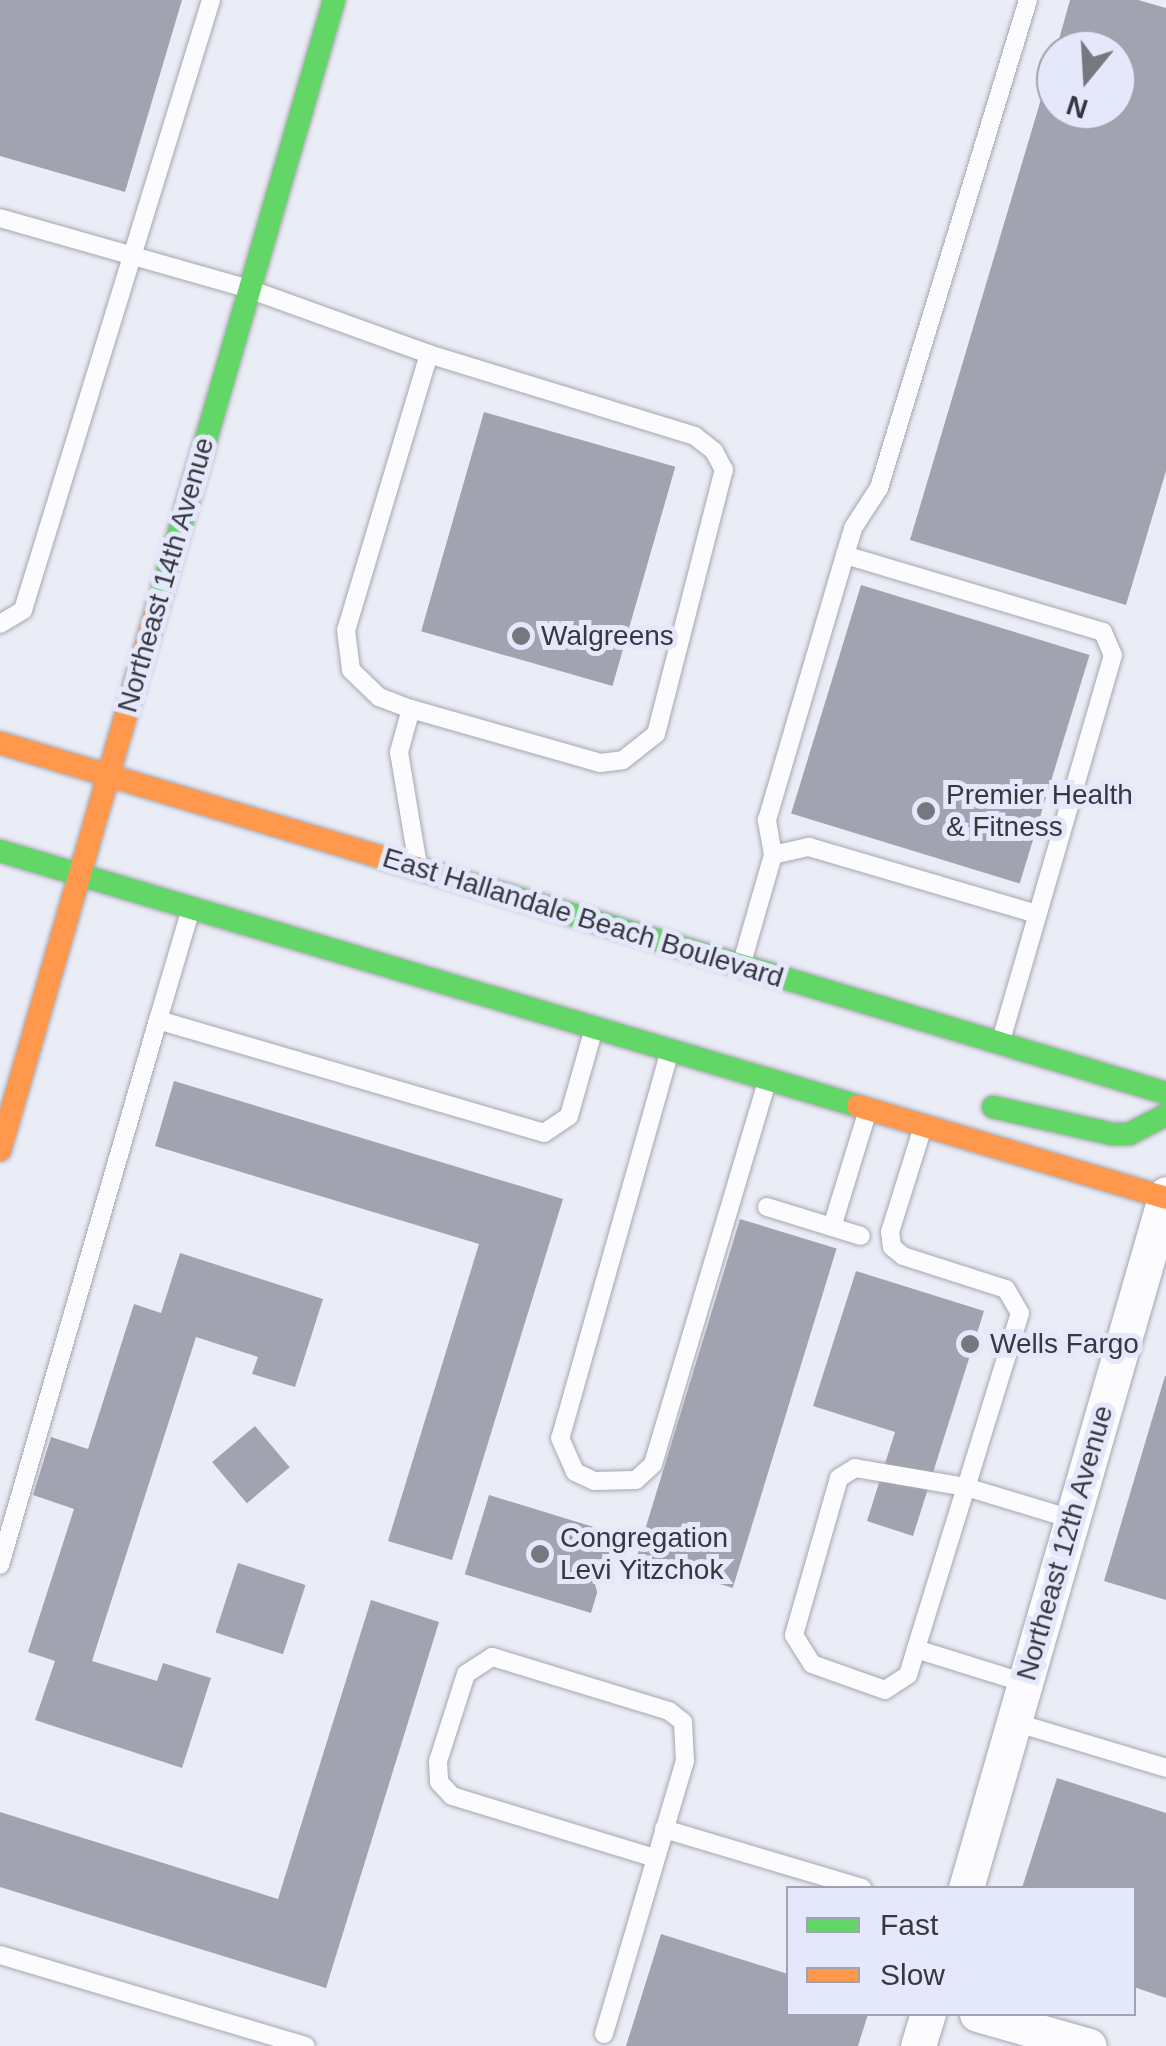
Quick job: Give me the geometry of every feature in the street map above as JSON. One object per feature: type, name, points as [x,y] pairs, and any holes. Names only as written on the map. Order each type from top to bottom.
[{"type":"main road","name":"Northeast 14th Avenue","points":[[0,1150],[334,0]]},
{"type":"main road","name":"East Hallandale Beach Boulevard","points":[[0,743],[1166,1094]]},
{"type":"main road","points":[[0,852],[1165,1196]]},
{"type":"main road","points":[[815,1091],[858,1082]]},
{"type":"main road","points":[[972,1101],[1112,1134],[1129,1134],[1166,1115]]},
{"type":"street","name":"Northeast 12th Avenue","points":[[967,1886],[1165,1196]]},
{"type":"street","points":[[918,2046],[927,2016]]},
{"type":"street","points":[[984,2016],[1089,2046]]},
{"type":"lane","points":[[0,624],[23,610],[211,0]]},
{"type":"lane","points":[[741,965],[773,855],[767,820],[852,528],[879,488],[1028,0]]},
{"type":"lane","points":[[0,218],[249,289],[429,354],[695,436],[714,450],[724,470],[656,734],[642,749],[600,764],[411,708],[363,685],[344,650],[429,354]]},
{"type":"lane","points":[[845,556],[1103,632],[1112,643],[1000,1043]]},
{"type":"lane","points":[[411,708],[399,752],[418,869]]},
{"type":"lane","points":[[773,855],[809,848],[1038,914]]},
{"type":"lane","points":[[0,1565],[191,906]]},
{"type":"lane","points":[[158,1020],[544,1133],[568,1116],[595,1026]]},
{"type":"lane","points":[[670,1049],[562,1428],[565,1458],[594,1482],[636,1480],[653,1464],[768,1078]]},
{"type":"lane","points":[[832,1227],[868,1108]]},
{"type":"lane","points":[[923,1124],[890,1232],[892,1247],[1006,1289],[1020,1313],[966,1486],[908,1675],[885,1690],[827,1672],[800,1650],[794,1636],[839,1478],[855,1468],[876,1468],[966,1486],[1071,1520]]},
{"type":"lane","points":[[767,1207],[861,1236]]},
{"type":"lane","points":[[916,1649],[1025,1682]]},
{"type":"lane","points":[[604,2034],[664,1829],[688,1740],[683,1722],[669,1711],[492,1657],[466,1674],[438,1760],[438,1782],[452,1796],[655,1858]]},
{"type":"lane","points":[[1014,1722],[1166,1768]]},
{"type":"lane","points":[[664,1829],[855,1886]]},
{"type":"lane","points":[[0,1955],[306,2046]]},
{"type":"building","points":[[0,0],[182,0],[125,192],[0,156]]},
{"type":"building","points":[[1070,0],[1138,0],[1166,8],[1166,471],[1126,605],[910,540],[1036,116],[1036,130],[1136,130],[1136,30],[1062,30]]},
{"type":"building","points":[[484,412],[675,467],[612,686],[421,631]]},
{"type":"building","points":[[861,585],[1090,655],[1020,883],[791,814]]},
{"type":"building","points":[[174,1081],[563,1199],[452,1560],[388,1541],[479,1244],[155,1146]]},
{"type":"building","points":[[740,1219],[837,1249],[733,1588],[636,1558]]},
{"type":"building","points":[[180,1253],[323,1299],[295,1387],[252,1374],[258,1357],[196,1337],[92,1661],[157,1681],[163,1663],[211,1678],[182,1768],[35,1720],[55,1661],[28,1652],[74,1509],[33,1495],[51,1437],[88,1449],[134,1304],[161,1313]]},
{"type":"building","points":[[856,1271],[984,1311],[913,1536],[867,1521],[895,1432],[813,1406]]},
{"type":"building","points":[[1166,1376],[1166,1600],[1104,1581]]},
{"type":"building","points":[[255,1426],[290,1467],[247,1503],[212,1462]]},
{"type":"building","name":"Congregation Levi Yitzchok","points":[[489,1495],[615,1534],[591,1613],[465,1574]]},
{"type":"building","points":[[238,1563],[306,1585],[283,1654],[215,1632]]},
{"type":"building","points":[[371,1600],[439,1622],[326,1988],[0,1887],[0,1812],[278,1899]]},
{"type":"building","points":[[1057,1778],[1166,1813],[1166,1998],[1136,1988],[1136,1886],[1023,1886]]},
{"type":"building","points":[[661,1934],[786,1973],[786,2016],[867,2016],[858,2046],[626,2046]]},
{"type":"traffic: fast","points":[[158,604],[334,0]]},
{"type":"traffic: fast","points":[[0,851],[858,1106]]},
{"type":"traffic: fast","points":[[481,887],[1166,1093]]},
{"type":"traffic: fast","points":[[993,1107],[1112,1134],[1129,1134],[1166,1115]]},
{"type":"traffic: slow","points":[[0,1150],[158,604]]},
{"type":"traffic: slow","points":[[0,743],[481,887]]},
{"type":"traffic: slow","points":[[858,1106],[1166,1198]]},
{"type":"place","name":"Walgreens","points":[[521,636]]},
{"type":"place","name":"Premier Health & Fitness","points":[[926,811]]},
{"type":"place","name":"Wells Fargo","points":[[970,1344]]},
{"type":"place","name":"Congregation Levi Yitzchok","points":[[540,1554]]}]
